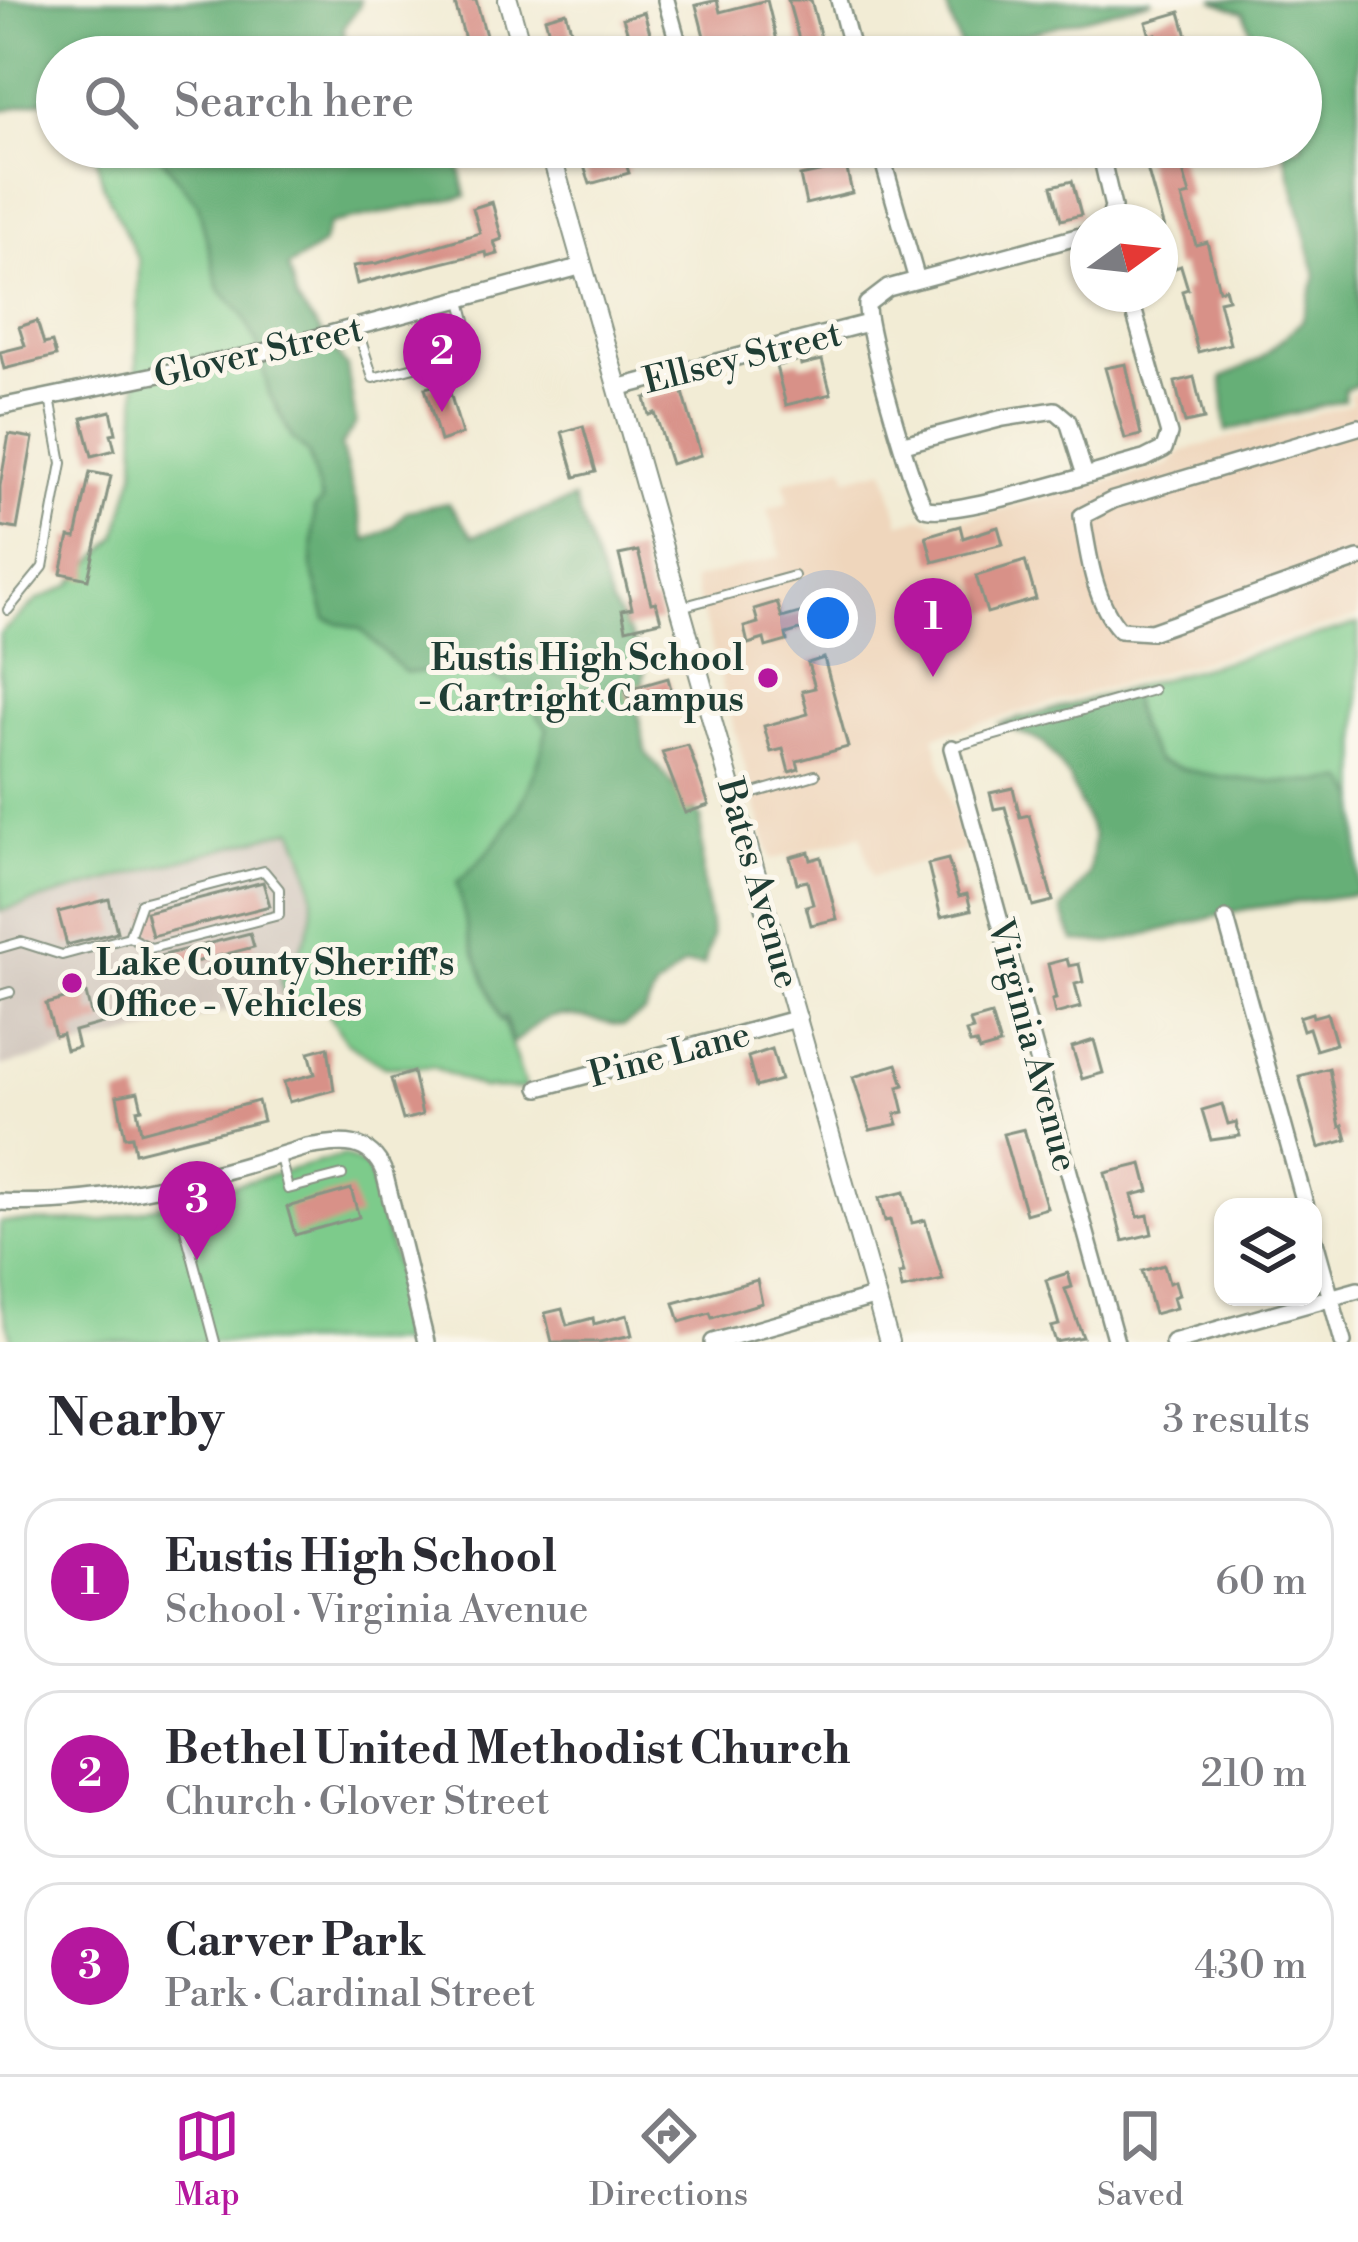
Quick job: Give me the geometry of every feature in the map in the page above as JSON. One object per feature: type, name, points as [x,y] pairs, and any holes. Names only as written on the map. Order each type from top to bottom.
[{"type":"street","points":[[508,0],[518,36]]},
{"type":"street","points":[[666,0],[676,36]]},
{"type":"street","points":[[839,0],[848,36]]},
{"type":"street","name":"Bates Avenue","points":[[555,168],[889,1342]]},
{"type":"street","points":[[885,168],[917,280]]},
{"type":"street","points":[[1104,168],[1111,204]]},
{"type":"street","points":[[1070,239],[917,280],[872,298],[866,312],[868,323],[913,483],[925,508],[936,512],[971,507],[1162,451],[1169,434],[1134,312]]},
{"type":"street","name":"Glover Street","points":[[0,407],[252,355],[583,266]]},
{"type":"street","name":"Ellsey Street","points":[[617,388],[868,323]]},
{"type":"street","points":[[904,444],[1003,418],[1055,410],[1069,421],[1085,475]]},
{"type":"street","points":[[1358,427],[1113,500],[1082,515],[1088,553],[1109,617],[1120,629],[1151,632],[1358,559]]},
{"type":"street","name":"Virginia Avenue","points":[[952,748],[1116,1342]]},
{"type":"street","points":[[1226,919],[1304,1198]]},
{"type":"street","name":"Pine Lane","points":[[539,1088],[799,1018]]},
{"type":"street","points":[[0,1202],[79,1203],[307,1147],[364,1145],[379,1160],[426,1342]]},
{"type":"street","points":[[1322,1268],[1343,1342]]},
{"type":"street","points":[[1173,1342],[1358,1290]]},
{"type":"street","points":[[713,1342],[877,1296]]},
{"type":"lane","points":[[356,328],[373,378],[474,351],[461,302]]},
{"type":"lane","points":[[8,610],[43,567],[50,533],[62,463],[49,397]]},
{"type":"lane","points":[[680,607],[794,576]]},
{"type":"lane","points":[[952,748],[1153,691]]},
{"type":"lane","points":[[736,798],[814,776]]},
{"type":"lane","points":[[0,948],[21,942],[62,955],[128,937],[151,948],[278,915],[279,889],[264,871],[141,903],[128,937]]},
{"type":"lane","points":[[279,1156],[288,1189],[342,1175]]},
{"type":"lane","points":[[173,1183],[215,1342]]},
{"type":"shaded area","points":[[1358,392],[1358,617],[934,736],[964,851],[872,876],[861,835],[771,860],[693,580],[781,556],[768,509],[789,502],[784,482],[844,466],[848,478],[885,469],[900,523],[923,518],[940,526],[1167,466],[1182,451],[1352,404],[1350,394]]},
{"type":"shaded area","points":[[293,829],[314,878],[311,922],[301,953],[281,980],[285,997],[0,1067],[0,911]]},
{"type":"green space","points":[[0,0],[360,0],[343,27],[344,36],[36,36],[36,102],[0,111]]},
{"type":"green space","points":[[944,0],[1153,0],[1018,36],[957,36]]},
{"type":"green space","points":[[1213,0],[1358,0],[1358,385],[1344,390],[1344,400],[1226,431],[1222,378],[1260,359],[1302,321],[1316,276],[1288,168],[1322,168],[1322,36],[1252,36],[1244,13]]},
{"type":"green space","points":[[99,168],[169,168],[198,205],[219,289],[242,313],[257,343],[269,393],[292,438],[308,452],[322,501],[314,509],[312,568],[326,619],[360,629],[405,672],[472,672],[502,680],[547,728],[516,814],[490,850],[457,883],[526,1089],[482,1088],[433,1067],[384,1066],[346,1042],[326,1010],[287,1003],[280,980],[304,941],[313,907],[308,871],[293,829],[0,911],[0,634],[38,600],[70,585],[116,538],[135,472],[139,261]]},
{"type":"green space","points":[[169,168],[460,168],[466,196],[329,224],[322,245],[288,267],[297,301],[347,367],[356,423],[341,446],[366,540],[393,527],[407,511],[448,503],[473,536],[574,499],[611,603],[646,661],[638,713],[646,753],[701,818],[703,883],[712,936],[704,965],[684,965],[656,989],[644,1013],[623,1026],[553,1017],[512,1043],[469,938],[457,882],[490,850],[516,814],[547,728],[501,681],[471,673],[405,672],[360,629],[326,619],[312,568],[314,509],[322,501],[308,453],[292,438],[269,393],[257,343],[242,313],[219,289],[198,205]]},
{"type":"green space","points":[[1358,624],[1358,799],[1346,780],[1250,780],[1157,761],[1138,726],[1130,688]]},
{"type":"green space","points":[[1130,688],[1138,726],[1157,761],[1203,774],[1251,780],[1347,780],[1358,799],[1358,894],[1246,909],[1111,943],[1074,941],[1062,910],[1089,875],[1094,837],[1068,776],[1044,743],[1000,724]]},
{"type":"green space","points":[[344,1155],[369,1168],[416,1342],[12,1342],[0,1298],[0,1222],[103,1221]]},
{"type":"building","points":[[454,0],[476,0],[486,36],[464,36]]},
{"type":"building","points":[[717,0],[720,12],[767,0],[776,36],[704,36],[696,5]]},
{"type":"building","points":[[788,0],[811,0],[820,36],[798,36]]},
{"type":"building","points":[[566,12],[573,36],[550,36],[545,18]]},
{"type":"building","points":[[644,12],[651,36],[629,36],[623,18]]},
{"type":"building","points":[[1180,12],[1187,36],[1150,36],[1146,22]]},
{"type":"building","points":[[585,168],[627,168],[629,173],[590,184]]},
{"type":"building","points":[[847,168],[852,193],[806,204],[800,176]]},
{"type":"building","points":[[1147,168],[1182,168],[1190,195],[1182,197],[1196,245],[1207,242],[1219,290],[1225,288],[1228,299],[1219,301],[1230,344],[1198,352],[1182,291],[1188,289],[1181,266],[1178,204],[1157,204]]},
{"type":"building","points":[[1072,181],[1078,204],[1070,204],[1070,218],[1061,220],[1052,186]]},
{"type":"building","points":[[492,202],[502,239],[494,242],[498,254],[487,257],[486,252],[357,284],[353,266],[480,233],[473,208]]},
{"type":"building","points":[[37,321],[44,344],[52,342],[56,356],[4,369],[0,352],[25,346],[19,327]]},
{"type":"building","points":[[800,360],[801,365],[822,360],[831,394],[786,405],[776,366]]},
{"type":"building","points":[[1126,364],[1141,435],[1125,439],[1105,368]]},
{"type":"building","points":[[1194,377],[1204,419],[1185,423],[1175,382]]},
{"type":"building","points":[[447,382],[462,434],[440,441],[425,388]]},
{"type":"building","points":[[682,389],[701,455],[671,464],[655,413],[649,415],[645,398]]},
{"type":"building","points":[[111,411],[115,450],[92,456],[82,418]]},
{"type":"building","points":[[583,426],[596,472],[575,477],[562,432]]},
{"type":"building","points":[[9,434],[33,438],[17,529],[0,526],[0,486]]},
{"type":"building","points":[[90,472],[111,476],[88,579],[61,573],[69,537],[76,538]]},
{"type":"building","points":[[960,526],[963,538],[998,527],[1003,544],[933,562],[926,536]]},
{"type":"building","points":[[638,551],[651,603],[656,602],[661,621],[626,629],[622,610],[632,608],[619,555]]},
{"type":"building","points":[[1025,561],[1036,599],[987,613],[976,576]]},
{"type":"building","points":[[777,602],[782,618],[810,610],[814,626],[786,634],[787,641],[766,647],[764,639],[748,644],[744,627],[758,623],[754,609]]},
{"type":"building","points":[[824,658],[848,747],[797,761],[799,769],[789,772],[783,749],[771,752],[764,726],[808,714],[802,691],[815,688],[808,663]]},
{"type":"building","points":[[668,678],[675,704],[632,709],[626,690]]},
{"type":"building","points":[[688,745],[709,805],[685,813],[662,752]]},
{"type":"building","points":[[1013,788],[1020,817],[1029,815],[1053,901],[1033,906],[1005,807],[994,809],[990,793]]},
{"type":"building","points":[[809,852],[811,860],[821,857],[837,919],[811,925],[806,906],[813,904],[807,881],[797,883],[790,857]]},
{"type":"building","points":[[948,859],[959,896],[967,894],[971,910],[941,917],[928,864]]},
{"type":"building","points":[[263,882],[270,906],[152,936],[146,912]]},
{"type":"building","points":[[109,899],[117,932],[67,945],[58,912]]},
{"type":"building","points":[[250,933],[254,947],[144,975],[140,961]]},
{"type":"building","points":[[1067,959],[1069,966],[1079,964],[1083,982],[1075,984],[1081,1007],[1055,1014],[1048,964]]},
{"type":"building","points":[[86,993],[91,1014],[100,1012],[103,1023],[74,1031],[78,1047],[66,1050],[62,1034],[55,1036],[46,1004]]},
{"type":"building","points":[[1312,1013],[1313,1017],[1327,1013],[1336,1044],[1316,1050],[1309,1028],[1303,1030],[1299,1017]]},
{"type":"building","points":[[991,1015],[1000,1045],[979,1051],[966,1032],[973,1030],[970,1021]]},
{"type":"building","points":[[1094,1040],[1103,1073],[1082,1079],[1072,1047]]},
{"type":"building","points":[[328,1047],[334,1090],[289,1102],[284,1082],[315,1074],[309,1052]]},
{"type":"building","points":[[772,1049],[781,1080],[756,1087],[748,1057]]},
{"type":"building","points":[[897,1064],[904,1085],[898,1087],[904,1112],[895,1114],[898,1124],[870,1130],[853,1077]]},
{"type":"building","points":[[1329,1068],[1340,1127],[1343,1125],[1347,1140],[1319,1148],[1299,1076]]},
{"type":"building","points":[[413,1072],[422,1115],[403,1120],[391,1079]]},
{"type":"building","points":[[138,1092],[141,1132],[258,1101],[263,1121],[135,1153],[132,1136],[125,1137],[117,1096]]},
{"type":"building","points":[[1222,1104],[1228,1124],[1236,1122],[1240,1136],[1211,1140],[1202,1110]]},
{"type":"building","points":[[1024,1129],[1047,1208],[1026,1214],[1003,1134]]},
{"type":"building","points":[[1142,1164],[1149,1191],[1132,1195],[1138,1217],[1148,1215],[1152,1234],[1123,1241],[1105,1173]]},
{"type":"building","points":[[351,1189],[359,1217],[295,1235],[287,1207]]},
{"type":"building","points":[[904,1192],[912,1223],[925,1220],[943,1280],[902,1289],[899,1274],[904,1273],[879,1198]]},
{"type":"building","points":[[1164,1265],[1179,1295],[1173,1297],[1176,1308],[1154,1314],[1142,1271]]},
{"type":"building","points":[[1068,1273],[1072,1287],[1065,1289],[1083,1337],[1056,1342],[1051,1327],[1059,1325],[1046,1280]]},
{"type":"building","points":[[757,1280],[762,1303],[680,1322],[674,1303]]},
{"type":"building","points":[[562,1309],[567,1325],[627,1315],[632,1335],[599,1342],[552,1342],[545,1313]]},
{"type":"place","name":"Bethel United Methodist Church","points":[[442,412]]},
{"type":"place","name":"Eustis High School","points":[[933,677]]},
{"type":"place","name":"Eustis High School - Cartright Campus","points":[[768,678]]},
{"type":"place","name":"Lake County Sheriff's Office - Vehicles","points":[[72,983]]},
{"type":"place","name":"Carver Park","points":[[197,1260]]}]
